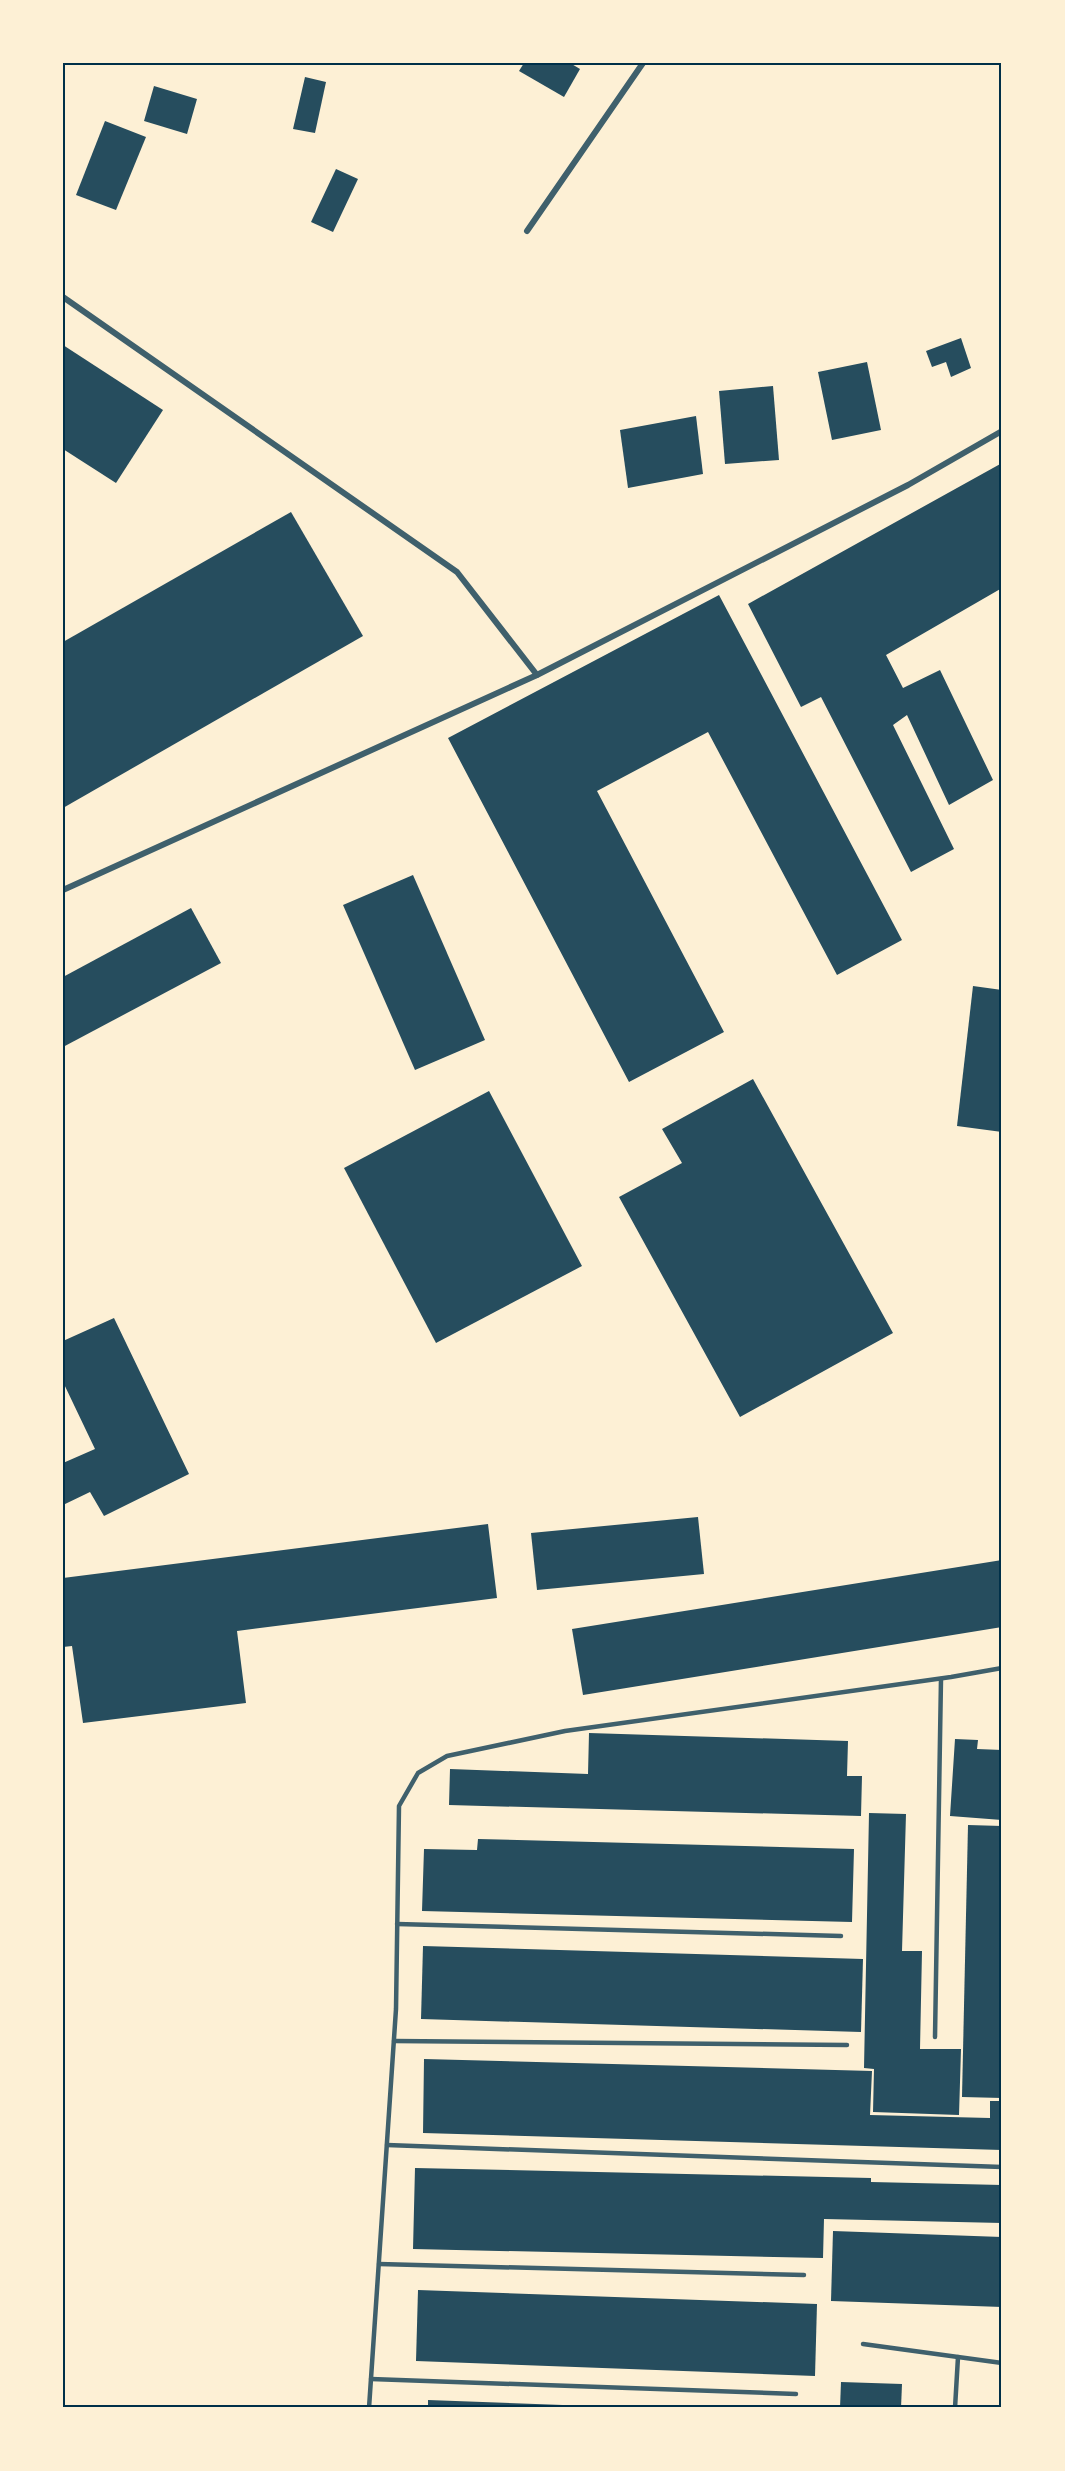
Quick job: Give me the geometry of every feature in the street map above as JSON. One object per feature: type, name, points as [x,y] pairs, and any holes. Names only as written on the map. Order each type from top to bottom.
[{"type":"street","points":[[527,231],[643,63]]},
{"type":"street","points":[[63,297],[457,572],[537,675]]},
{"type":"street","points":[[63,890],[537,675],[908,485],[1002,431]]},
{"type":"lane","points":[[369,2408],[394,2040],[399,1806],[418,1773],[447,1756],[566,1731],[1002,1668]]},
{"type":"lane","points":[[935,2037],[941,1678]]},
{"type":"lane","points":[[398,1924],[841,1936]]},
{"type":"lane","points":[[394,2040],[847,2045]]},
{"type":"lane","points":[[387,2145],[1002,2167]]},
{"type":"lane","points":[[379,2264],[804,2275]]},
{"type":"lane","points":[[863,2344],[1002,2363]]},
{"type":"lane","points":[[955,2408],[958,2357]]},
{"type":"lane","points":[[371,2379],[796,2394]]},
{"type":"building","points":[[524,63],[570,63],[580,69],[564,97],[519,71]]},
{"type":"building","points":[[305,77],[326,82],[315,133],[293,129]]},
{"type":"building","points":[[154,86],[197,99],[187,134],[144,121]]},
{"type":"building","points":[[105,121],[146,137],[116,210],[76,195]]},
{"type":"building","points":[[336,169],[358,179],[333,232],[311,222]]},
{"type":"building","points":[[961,338],[971,368],[951,377],[946,362],[932,367],[926,351]]},
{"type":"building","points":[[63,345],[163,410],[116,483],[63,449]]},
{"type":"building","points":[[867,362],[881,430],[832,440],[818,372]]},
{"type":"building","points":[[773,386],[779,460],[725,464],[719,391]]},
{"type":"building","points":[[696,416],[703,474],[628,488],[620,430]]},
{"type":"building","points":[[1002,463],[1002,588],[886,655],[903,688],[940,670],[993,780],[949,805],[907,715],[893,725],[954,849],[911,872],[821,697],[801,707],[748,604]]},
{"type":"building","points":[[291,512],[363,636],[63,808],[63,642]]},
{"type":"building","points":[[719,595],[902,940],[837,975],[708,732],[597,791],[724,1032],[629,1082],[448,738]]},
{"type":"building","points":[[413,875],[485,1040],[415,1070],[343,905]]},
{"type":"building","points":[[191,908],[221,963],[63,1047],[63,977]]},
{"type":"building","points":[[973,986],[1002,990],[1002,1132],[957,1126]]},
{"type":"building","points":[[753,1079],[893,1333],[740,1417],[619,1197],[682,1163],[662,1129]]},
{"type":"building","points":[[489,1091],[582,1266],[436,1343],[344,1168]]},
{"type":"building","points":[[114,1318],[189,1474],[104,1516],[90,1492],[63,1505],[63,1463],[95,1449],[63,1382],[63,1341]]},
{"type":"building","points":[[698,1517],[704,1574],[537,1590],[531,1533]]},
{"type":"building","points":[[488,1524],[497,1598],[237,1631],[246,1703],[83,1723],[72,1646],[63,1647],[63,1578]]},
{"type":"building","points":[[1002,1560],[1002,1627],[583,1695],[572,1629]]},
{"type":"building","points":[[589,1733],[848,1741],[847,1776],[862,1776],[861,1816],[449,1805],[450,1769],[588,1774]]},
{"type":"building","points":[[955,1739],[978,1740],[977,1749],[1002,1750],[1002,1820],[950,1816]]},
{"type":"building","points":[[869,1813],[906,1814],[902,1951],[922,1951],[920,2049],[961,2049],[959,2115],[873,2112],[874,2069],[864,2068]]},
{"type":"building","points":[[968,1825],[1002,1826],[1002,2098],[962,2097]]},
{"type":"building","points":[[478,1839],[854,1849],[852,1922],[422,1911],[424,1849],[477,1850]]},
{"type":"building","points":[[423,1946],[863,1959],[861,2032],[421,2019]]},
{"type":"building","points":[[424,2059],[872,2071],[870,2115],[990,2118],[990,2101],[1002,2101],[1002,2150],[423,2133]]},
{"type":"building","points":[[415,2168],[871,2178],[871,2182],[1002,2185],[1002,2223],[824,2219],[823,2258],[413,2249]]},
{"type":"building","points":[[833,2231],[1002,2237],[1002,2307],[831,2301]]},
{"type":"building","points":[[418,2290],[817,2304],[815,2376],[416,2361]]},
{"type":"building","points":[[841,2382],[902,2384],[901,2408],[840,2408]]},
{"type":"building","points":[[428,2400],[590,2406],[590,2408],[428,2408]]}]
